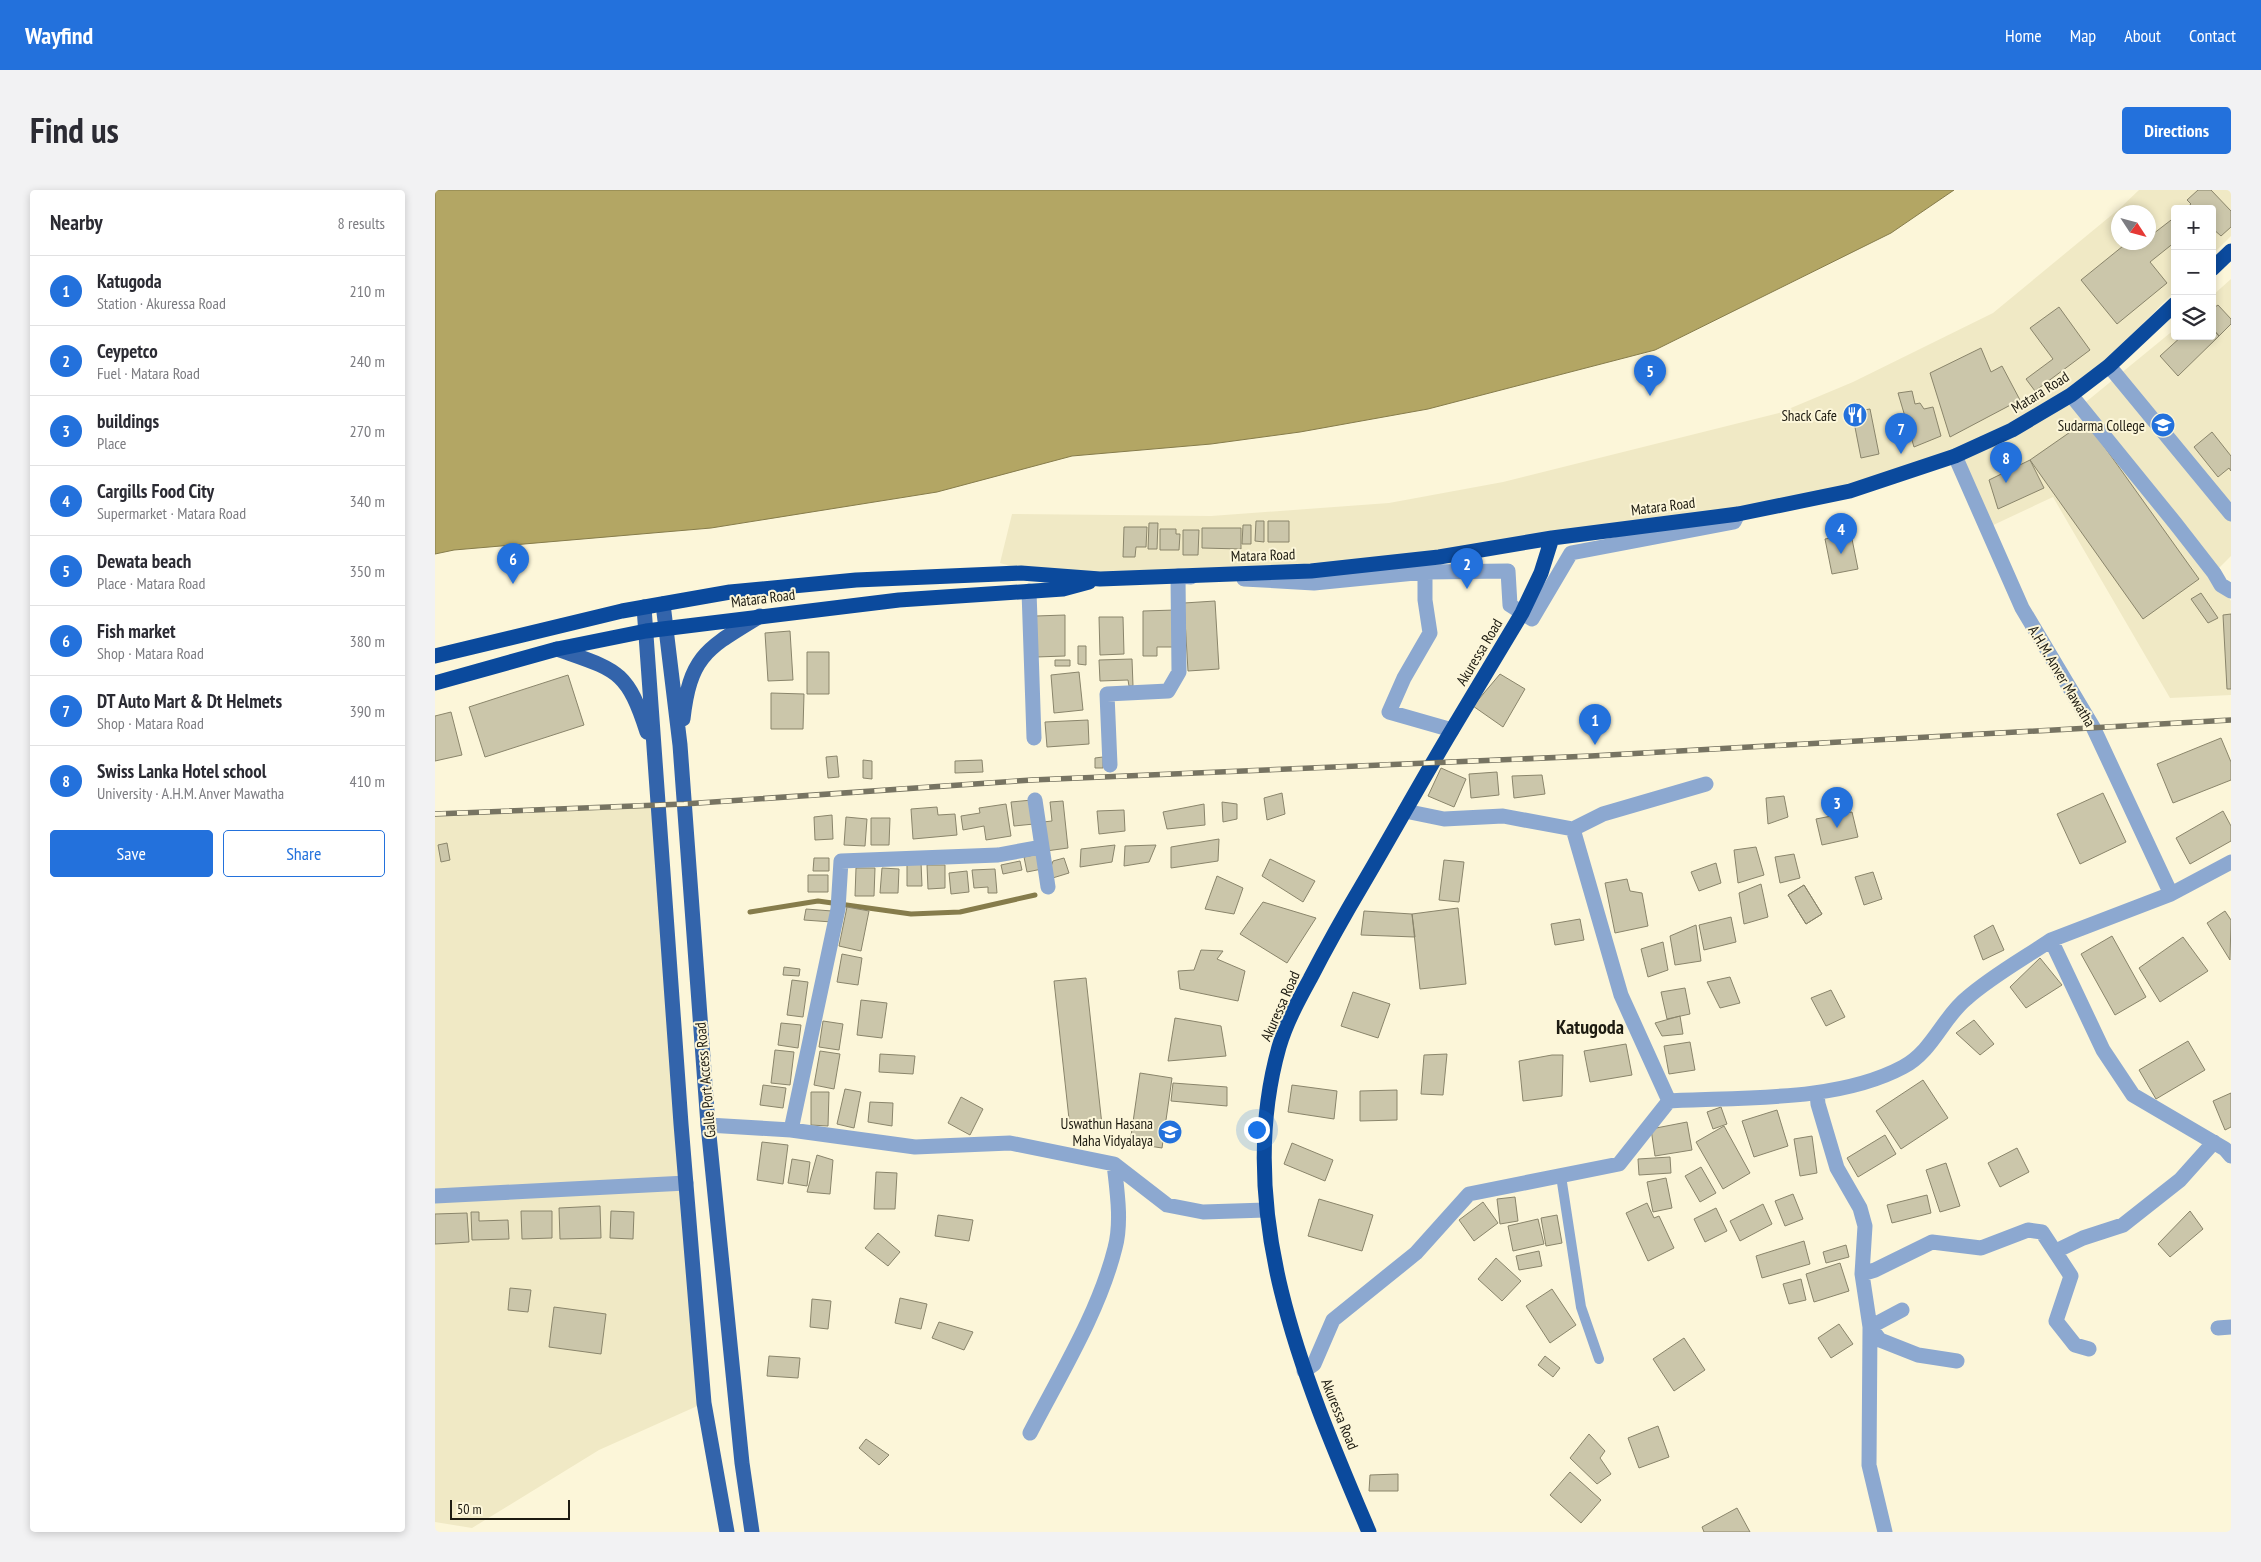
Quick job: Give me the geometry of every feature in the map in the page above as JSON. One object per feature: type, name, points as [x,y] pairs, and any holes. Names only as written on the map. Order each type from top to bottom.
[{"type":"highway","points":[[2216,265],[2231,251]]},
{"type":"highway","name":"Matara Road","points":[[435,656],[622,610],[729,592],[856,580],[1021,572],[1100,579],[1311,571],[1439,557],[1552,538],[1738,514],[1850,491],[1955,456],[2012,430],[2071,395],[2109,366],[2171,308]]},
{"type":"highway","name":"Akuressa Road","points":[[1369,1532],[1304,1370],[1283,1299],[1266,1210],[1265,1141],[1272,1080],[1286,1028],[1331,939],[1522,613],[1541,573],[1552,538]]},
{"type":"highway","name":"Matara Road","points":[[435,683],[557,649],[646,631],[761,615],[899,600],[1063,589],[1100,579]]},
{"type":"main road","name":"Galle Port Access Road","points":[[663,604],[680,745],[708,1125],[742,1463],[752,1532]]},
{"type":"main road","name":"Galle Port Access Road","points":[[644,607],[704,1403],[727,1532]]},
{"type":"main road","points":[[680,745],[686,694],[696,666],[704,654],[761,615]]},
{"type":"main road","points":[[557,649],[608,667],[622,678],[639,704],[655,757]]},
{"type":"street","points":[[2109,366],[2231,514]]},
{"type":"street","points":[[2071,395],[2175,522],[2221,585],[2231,591]]},
{"type":"street","name":"A.H.M. Anver Mawatha","points":[[1955,456],[2023,608],[2093,727],[2171,894]]},
{"type":"street","points":[[1110,765],[1107,694],[1169,691],[1179,672],[1178,576],[1315,583],[1425,572],[1509,570],[1510,605],[1532,619],[1571,553],[1734,522],[1738,514]]},
{"type":"street","points":[[1425,572],[1425,600],[1430,633],[1404,678],[1389,712],[1452,730]]},
{"type":"street","points":[[1029,591],[1034,738]]},
{"type":"street","points":[[1405,811],[1444,819],[1503,816],[1573,828],[1603,814],[1706,784]]},
{"type":"street","points":[[1035,800],[1048,887]]},
{"type":"street","points":[[1573,828],[1621,994],[1669,1101]]},
{"type":"street","points":[[791,1130],[839,909],[841,861],[998,855],[1041,847]]},
{"type":"street","points":[[1304,1370],[1314,1364],[1333,1320],[1416,1253],[1469,1194],[1619,1164],[1669,1101],[1817,1093],[1852,1087],[1904,1067],[1925,1051],[1965,998],[2051,940],[2171,894],[2231,862]]},
{"type":"street","points":[[2051,940],[2103,1050],[2133,1096],[2214,1142],[2225,1149],[2231,1156]]},
{"type":"street","points":[[1817,1093],[1818,1104],[1837,1168],[1860,1208],[1865,1226],[1862,1274],[1870,1327],[1869,1465],[1885,1532]]},
{"type":"street","points":[[708,1125],[791,1130],[915,1148],[1010,1143],[1115,1164],[1167,1205],[1203,1212],[1266,1210]]},
{"type":"street","points":[[2056,1251],[2083,1238],[2123,1225],[2180,1180],[2214,1142]]},
{"type":"street","points":[[1031,1433],[1093,1310],[1115,1247],[1118,1206],[1115,1164]]},
{"type":"street","points":[[435,1196],[686,1183]]},
{"type":"street","points":[[1862,1274],[1875,1270],[1932,1242],[1981,1248],[2028,1230],[2041,1232],[2056,1251],[2071,1276],[2056,1321],[2075,1345],[2089,1350]]},
{"type":"street","points":[[1870,1327],[1903,1310]]},
{"type":"street","points":[[1870,1327],[1880,1340],[1918,1356],[1957,1361]]},
{"type":"lane","points":[[1561,1176],[1581,1307],[1599,1359]]},
{"type":"shaded area","points":[[435,190],[1954,190],[1891,233],[1655,350],[1428,409],[1300,432],[1211,444],[1072,456],[937,492],[711,528],[454,550],[435,554]]},
{"type":"shaded area","points":[[2139,190],[2231,190],[2231,236],[2216,251],[2216,205],[2171,205],[2171,295],[2072,395],[2081,406],[2171,332],[2171,340],[2216,340],[2216,292],[2231,279],[2231,556],[2214,573],[2231,601],[2231,695],[2170,698],[2053,497],[1987,528],[1955,456],[1850,491],[1311,571],[1038,574],[1000,563],[1012,514],[1211,516],[1389,503],[1503,482],[1779,413],[1853,382],[1993,313],[2111,216],[2111,250],[2156,250],[2156,205],[2123,205]]},
{"type":"shaded area","points":[[658,804],[704,1403],[599,1450],[472,1528],[435,1522],[435,814]]},
{"type":"building","points":[[2198,190],[2211,190],[2231,211],[2231,227],[2221,236],[2216,232],[2216,205],[2190,205],[2191,204],[2187,200]]},
{"type":"building","points":[[2171,220],[2171,245],[2150,262],[2167,283],[2117,324],[2081,280],[2118,250],[2156,250],[2156,232]]},
{"type":"building","points":[[2218,305],[2231,319],[2231,324],[2219,336],[2216,333],[2216,306]]},
{"type":"building","points":[[2059,307],[2090,350],[2035,391],[2026,379],[2053,359],[2030,328]]},
{"type":"building","points":[[2178,340],[2215,340],[2178,376],[2160,356]]},
{"type":"building","points":[[1981,348],[1991,372],[2002,366],[2020,400],[1950,437],[1930,373]]},
{"type":"building","points":[[1912,391],[1915,404],[1920,403],[1924,409],[1933,407],[1941,436],[1914,447],[1898,393]]},
{"type":"building","points":[[1870,409],[1879,454],[1861,458],[1852,412]]},
{"type":"building","points":[[2086,421],[2199,579],[2143,619],[2030,460]]},
{"type":"building","points":[[2212,432],[2231,456],[2231,471],[2229,468],[2218,477],[2194,447]]},
{"type":"building","points":[[2030,460],[2044,488],[1998,509],[1989,480]]},
{"type":"building","points":[[1256,521],[1264,521],[1264,542],[1255,541]]},
{"type":"building","points":[[1268,521],[1289,521],[1289,542],[1268,542]]},
{"type":"building","points":[[1149,523],[1158,523],[1157,549],[1148,549]]},
{"type":"building","points":[[1243,525],[1251,525],[1251,544],[1242,544]]},
{"type":"building","points":[[1124,527],[1147,527],[1146,547],[1136,547],[1135,557],[1123,557]]},
{"type":"building","points":[[1202,528],[1241,528],[1241,549],[1202,548]]},
{"type":"building","points":[[1160,529],[1176,529],[1176,534],[1180,534],[1179,550],[1160,550]]},
{"type":"building","points":[[1183,530],[1199,530],[1198,555],[1183,555]]},
{"type":"building","points":[[1851,534],[1858,569],[1832,574],[1825,539]]},
{"type":"building","points":[[2201,593],[2218,618],[2208,623],[2191,599]]},
{"type":"building","points":[[1215,601],[1219,669],[1188,671],[1184,603]]},
{"type":"building","points":[[1175,610],[1175,647],[1157,647],[1157,656],[1143,656],[1143,611]]},
{"type":"building","points":[[2231,614],[2231,689],[2227,689],[2223,615]]},
{"type":"building","points":[[1065,615],[1065,656],[1036,657],[1036,616]]},
{"type":"building","points":[[1099,617],[1123,617],[1124,654],[1100,655]]},
{"type":"building","points":[[790,631],[793,680],[768,681],[765,633]]},
{"type":"building","points":[[1078,646],[1086,646],[1086,665],[1078,664]]},
{"type":"building","points":[[807,652],[829,652],[829,694],[807,694]]},
{"type":"building","points":[[1132,659],[1133,686],[1129,686],[1128,680],[1100,681],[1099,660]]},
{"type":"building","points":[[1055,660],[1070,660],[1070,666],[1055,666]]},
{"type":"building","points":[[1079,672],[1083,710],[1054,713],[1051,675]]},
{"type":"building","points":[[1500,674],[1525,689],[1503,727],[1473,706]]},
{"type":"building","points":[[568,675],[584,725],[485,757],[469,707]]},
{"type":"building","points":[[771,693],[804,694],[803,729],[771,729]]},
{"type":"building","points":[[451,712],[462,755],[435,761],[435,716]]},
{"type":"building","points":[[1088,720],[1089,744],[1047,747],[1045,722]]},
{"type":"building","points":[[2221,738],[2231,762],[2231,780],[2173,803],[2157,764]]},
{"type":"building","points":[[837,756],[839,777],[828,778],[826,757]]},
{"type":"building","points":[[1103,757],[1103,768],[1095,768],[1095,758]]},
{"type":"building","points":[[863,760],[872,761],[872,779],[863,778]]},
{"type":"building","points":[[982,760],[983,772],[955,773],[955,761]]},
{"type":"building","points":[[1441,768],[1466,779],[1454,807],[1428,796]]},
{"type":"building","points":[[1497,772],[1499,795],[1471,798],[1469,774]]},
{"type":"building","points":[[1542,775],[1545,794],[1514,798],[1512,776]]},
{"type":"building","points":[[1282,793],[1285,814],[1267,820],[1264,798]]},
{"type":"building","points":[[2103,793],[2126,842],[2080,864],[2057,814]]},
{"type":"building","points":[[1784,796],[1788,817],[1768,824],[1766,798]]},
{"type":"building","points":[[1032,800],[1034,824],[1014,826],[1011,802]]},
{"type":"building","points":[[1063,801],[1068,848],[1046,851],[1043,822],[1052,821],[1050,802]]},
{"type":"building","points":[[1222,802],[1237,804],[1237,819],[1223,822]]},
{"type":"building","points":[[1006,804],[1011,836],[986,840],[984,826],[963,830],[961,816],[980,813],[979,808]]},
{"type":"building","points":[[1204,804],[1205,825],[1167,829],[1163,812]]},
{"type":"building","points":[[937,807],[938,815],[955,814],[957,835],[913,839],[911,809]]},
{"type":"building","points":[[1124,810],[1125,831],[1099,834],[1097,811]]},
{"type":"building","points":[[2223,811],[2231,826],[2231,841],[2190,864],[2176,838]]},
{"type":"building","points":[[1852,812],[1858,837],[1822,845],[1816,819]]},
{"type":"building","points":[[832,815],[833,839],[815,840],[814,817]]},
{"type":"building","points":[[846,817],[867,819],[865,846],[844,845]]},
{"type":"building","points":[[871,818],[890,818],[889,845],[871,845]]},
{"type":"building","points":[[1219,839],[1218,861],[1171,868],[1171,847]]},
{"type":"building","points":[[447,843],[450,860],[441,862],[438,845]]},
{"type":"building","points":[[1115,845],[1112,862],[1080,867],[1081,849]]},
{"type":"building","points":[[1156,845],[1149,862],[1124,866],[1125,846]]},
{"type":"building","points":[[1756,847],[1764,875],[1738,883],[1734,850]]},
{"type":"building","points":[[1039,854],[1042,869],[1027,872],[1024,857]]},
{"type":"building","points":[[1794,854],[1800,878],[1780,883],[1775,857]]},
{"type":"building","points":[[814,858],[829,858],[829,871],[813,871]]},
{"type":"building","points":[[1064,858],[1069,873],[1046,880],[1053,861]]},
{"type":"building","points":[[1270,859],[1315,881],[1303,902],[1262,876]]},
{"type":"building","points":[[1444,860],[1464,862],[1459,902],[1439,900]]},
{"type":"building","points":[[1020,861],[1022,870],[1003,874],[1001,865]]},
{"type":"building","points":[[907,862],[921,862],[922,886],[907,886]]},
{"type":"building","points":[[1716,863],[1721,883],[1699,891],[1691,872]]},
{"type":"building","points":[[927,865],[945,865],[945,888],[928,889]]},
{"type":"building","points":[[856,868],[875,868],[874,896],[855,896]]},
{"type":"building","points":[[882,868],[899,869],[898,893],[880,893]]},
{"type":"building","points":[[995,869],[997,893],[988,893],[988,887],[974,888],[972,870]]},
{"type":"building","points":[[967,871],[969,892],[951,894],[949,873]]},
{"type":"building","points":[[1873,872],[1882,899],[1864,905],[1855,877]]},
{"type":"building","points":[[808,875],[828,875],[828,892],[808,892]]},
{"type":"building","points":[[1217,876],[1243,888],[1234,914],[1205,909]]},
{"type":"building","points":[[1627,879],[1630,891],[1642,893],[1648,926],[1615,933],[1605,883]]},
{"type":"building","points":[[1761,884],[1768,917],[1744,924],[1739,893]]},
{"type":"building","points":[[1804,885],[1822,914],[1806,924],[1788,895]]},
{"type":"building","points":[[1804,885],[1822,914],[1806,924],[1788,895]]},
{"type":"building","points":[[1263,902],[1316,918],[1287,963],[1240,934]]},
{"type":"building","points":[[847,907],[869,911],[861,951],[839,946]]},
{"type":"building","points":[[1458,908],[1466,984],[1420,989],[1412,914]]},
{"type":"building","points":[[806,909],[832,911],[832,922],[804,920]]},
{"type":"building","points":[[1364,911],[1412,914],[1415,937],[1361,935]]},
{"type":"building","points":[[2225,911],[2231,920],[2230,960],[2207,923]]},
{"type":"building","points":[[1731,917],[1736,942],[1704,950],[1699,925]]},
{"type":"building","points":[[1580,919],[1584,940],[1555,945],[1551,924]]},
{"type":"building","points":[[1696,925],[1701,961],[1675,965],[1670,936]]},
{"type":"building","points":[[1993,925],[2004,950],[1983,960],[1974,936]]},
{"type":"building","points":[[2112,936],[2146,997],[2115,1015],[2081,954]]},
{"type":"building","points":[[2183,937],[2208,971],[2160,1002],[2139,968]]},
{"type":"building","points":[[1663,942],[1668,970],[1648,977],[1641,949]]},
{"type":"building","points":[[1201,950],[1223,951],[1217,959],[1245,971],[1238,1001],[1180,989],[1178,971],[1194,970]]},
{"type":"building","points":[[842,954],[862,958],[858,985],[837,982]]},
{"type":"building","points":[[2040,958],[2062,985],[2026,1008],[2010,987]]},
{"type":"building","points":[[784,967],[800,969],[799,976],[783,975]]},
{"type":"building","points":[[1730,977],[1740,1003],[1720,1008],[1707,982]]},
{"type":"building","points":[[1086,978],[1102,1125],[1070,1128],[1054,981]]},
{"type":"building","points":[[792,980],[808,982],[803,1017],[787,1015]]},
{"type":"building","points":[[1685,988],[1690,1014],[1667,1019],[1661,992]]},
{"type":"building","points":[[1831,990],[1845,1017],[1826,1026],[1811,998]]},
{"type":"building","points":[[1353,992],[1390,1004],[1378,1038],[1341,1026]]},
{"type":"building","points":[[861,1000],[887,1003],[882,1038],[857,1035]]},
{"type":"building","points":[[1680,1016],[1683,1034],[1662,1036],[1655,1023]]},
{"type":"building","points":[[1175,1018],[1221,1026],[1226,1056],[1168,1061]]},
{"type":"building","points":[[1974,1020],[1994,1044],[1980,1055],[1956,1033]]},
{"type":"building","points":[[823,1021],[843,1024],[839,1050],[819,1047]]},
{"type":"building","points":[[781,1023],[801,1025],[798,1048],[778,1045]]},
{"type":"building","points":[[2188,1041],[2205,1070],[2156,1099],[2139,1070]]},
{"type":"building","points":[[1690,1042],[1695,1070],[1669,1074],[1664,1046]]},
{"type":"building","points":[[1626,1044],[1632,1075],[1590,1082],[1584,1051]]},
{"type":"building","points":[[775,1050],[794,1052],[790,1085],[771,1083]]},
{"type":"building","points":[[820,1051],[840,1054],[834,1089],[814,1085]]},
{"type":"building","points":[[880,1054],[915,1056],[913,1074],[879,1072]]},
{"type":"building","points":[[1447,1054],[1443,1095],[1421,1094],[1424,1055]]},
{"type":"building","points":[[1563,1055],[1562,1096],[1523,1101],[1519,1061]]},
{"type":"building","points":[[1140,1073],[1172,1078],[1162,1148],[1130,1143]]},
{"type":"building","points":[[1923,1080],[1948,1118],[1901,1149],[1876,1111]]},
{"type":"building","points":[[1173,1083],[1227,1087],[1227,1106],[1171,1101]]},
{"type":"building","points":[[763,1085],[786,1088],[783,1108],[760,1105]]},
{"type":"building","points":[[1292,1085],[1337,1091],[1334,1119],[1288,1112]]},
{"type":"building","points":[[845,1089],[861,1092],[854,1128],[837,1124]]},
{"type":"building","points":[[1397,1090],[1397,1120],[1360,1121],[1360,1091]]},
{"type":"building","points":[[811,1092],[829,1092],[828,1126],[811,1125]]},
{"type":"building","points":[[2231,1093],[2231,1127],[2225,1130],[2213,1101]]},
{"type":"building","points":[[961,1097],[983,1109],[970,1135],[948,1123]]},
{"type":"building","points":[[870,1102],[893,1103],[892,1126],[868,1122]]},
{"type":"building","points":[[1721,1107],[1727,1124],[1713,1129],[1707,1112]]},
{"type":"building","points":[[1777,1110],[1788,1146],[1754,1157],[1742,1121]]},
{"type":"building","points":[[1687,1122],[1692,1150],[1655,1156],[1651,1129]]},
{"type":"building","points":[[1724,1126],[1750,1173],[1723,1189],[1696,1142]]},
{"type":"building","points":[[1885,1135],[1896,1154],[1858,1177],[1847,1158]]},
{"type":"building","points":[[1812,1136],[1817,1173],[1800,1176],[1794,1139]]},
{"type":"building","points":[[762,1142],[788,1145],[783,1184],[757,1180]]},
{"type":"building","points":[[1292,1143],[1333,1160],[1325,1181],[1284,1164]]},
{"type":"building","points":[[2017,1148],[2029,1172],[2000,1187],[1988,1163]]},
{"type":"building","points":[[817,1155],[833,1160],[830,1194],[807,1192]]},
{"type":"building","points":[[1670,1157],[1671,1173],[1639,1175],[1638,1159]]},
{"type":"building","points":[[792,1159],[810,1162],[807,1186],[788,1183]]},
{"type":"building","points":[[1946,1163],[1960,1206],[1940,1212],[1926,1170]]},
{"type":"building","points":[[1701,1167],[1716,1193],[1700,1202],[1685,1176]]},
{"type":"building","points":[[876,1172],[897,1173],[895,1209],[874,1209]]},
{"type":"building","points":[[1666,1178],[1672,1208],[1653,1212],[1647,1182]]},
{"type":"building","points":[[1793,1194],[1803,1219],[1785,1226],[1775,1201]]},
{"type":"building","points":[[1927,1195],[1931,1213],[1892,1223],[1887,1205]]},
{"type":"building","points":[[1515,1197],[1518,1221],[1500,1224],[1497,1199]]},
{"type":"building","points":[[1319,1199],[1373,1215],[1362,1251],[1308,1236]]},
{"type":"building","points":[[1483,1202],[1498,1223],[1474,1241],[1459,1220]]},
{"type":"building","points":[[1647,1203],[1654,1218],[1659,1216],[1674,1248],[1648,1261],[1626,1213]]},
{"type":"building","points":[[1763,1204],[1772,1224],[1740,1241],[1730,1221]]},
{"type":"building","points":[[600,1206],[601,1238],[560,1239],[559,1208]]},
{"type":"building","points":[[1716,1208],[1727,1231],[1705,1242],[1694,1219]]},
{"type":"building","points":[[521,1211],[552,1211],[552,1238],[522,1239]]},
{"type":"building","points":[[611,1211],[634,1212],[633,1239],[610,1238]]},
{"type":"building","points":[[2190,1211],[2203,1229],[2170,1257],[2158,1244]]},
{"type":"building","points":[[471,1212],[479,1212],[479,1221],[508,1220],[509,1239],[472,1240]]},
{"type":"building","points":[[467,1213],[469,1242],[435,1244],[435,1214]]},
{"type":"building","points":[[938,1215],[973,1220],[969,1241],[935,1236]]},
{"type":"building","points":[[1557,1215],[1562,1243],[1546,1246],[1541,1218]]},
{"type":"building","points":[[1538,1219],[1544,1244],[1513,1251],[1508,1226]]},
{"type":"building","points":[[878,1233],[900,1252],[888,1266],[865,1248]]},
{"type":"building","points":[[1804,1241],[1810,1264],[1762,1278],[1756,1256]]},
{"type":"building","points":[[1846,1245],[1849,1257],[1826,1263],[1823,1252]]},
{"type":"building","points":[[1539,1251],[1542,1266],[1519,1270],[1516,1256]]},
{"type":"building","points":[[1496,1258],[1521,1281],[1502,1301],[1478,1279]]},
{"type":"building","points":[[1840,1263],[1849,1291],[1814,1302],[1806,1274]]},
{"type":"building","points":[[1801,1279],[1806,1300],[1789,1304],[1783,1284]]},
{"type":"building","points":[[510,1288],[531,1290],[528,1312],[508,1310]]},
{"type":"building","points":[[1552,1289],[1576,1325],[1550,1343],[1526,1306]]},
{"type":"building","points":[[900,1298],[927,1304],[921,1329],[895,1323]]},
{"type":"building","points":[[812,1299],[831,1301],[828,1329],[810,1327]]},
{"type":"building","points":[[554,1307],[606,1314],[601,1354],[549,1347]]},
{"type":"building","points":[[939,1322],[973,1332],[964,1350],[932,1338]]},
{"type":"building","points":[[1839,1324],[1853,1344],[1831,1358],[1818,1338]]},
{"type":"building","points":[[1684,1338],[1705,1370],[1674,1391],[1653,1359]]},
{"type":"building","points":[[769,1356],[800,1358],[798,1378],[767,1376]]},
{"type":"building","points":[[1545,1356],[1560,1368],[1553,1377],[1538,1365]]},
{"type":"building","points":[[1658,1426],[1669,1457],[1639,1468],[1628,1438]]},
{"type":"building","points":[[1589,1434],[1605,1451],[1600,1458],[1611,1474],[1597,1484],[1570,1458]]},
{"type":"building","points":[[866,1439],[889,1455],[879,1465],[859,1448]]},
{"type":"building","points":[[1570,1472],[1601,1500],[1581,1523],[1550,1495]]},
{"type":"building","points":[[1398,1474],[1398,1491],[1369,1491],[1370,1475]]},
{"type":"building","points":[[1737,1508],[1750,1532],[1704,1532],[1702,1527]]},
{"type":"waterway","points":[[750,912],[818,901],[911,914],[960,912],[1035,895]]},
{"type":"railway","points":[[435,814],[684,804],[1032,780],[1591,756],[2231,720]]},
{"type":"place","name":"Dewata beach","points":[[1650,396]]},
{"type":"place","name":"Shack Cafe","points":[[1855,415]]},
{"type":"place","name":"Sudarma College","points":[[2163,425]]},
{"type":"place","name":"DT Auto Mart & Dt Helmets","points":[[1901,454]]},
{"type":"place","name":"Swiss Lanka Hotel school","points":[[2006,483]]},
{"type":"place","name":"Cargills Food City","points":[[1841,554]]},
{"type":"place","name":"Fish market","points":[[513,584]]},
{"type":"place","name":"Ceypetco","points":[[1467,589]]},
{"type":"place","name":"Katugoda","points":[[1595,745]]},
{"type":"place","name":"buildings","points":[[1837,828]]},
{"type":"place","name":"Uswathun Hasana Maha Vidyalaya","points":[[1170,1132]]},
{"type":"district","name":"Katugoda","points":[[1590,1027]]}]
